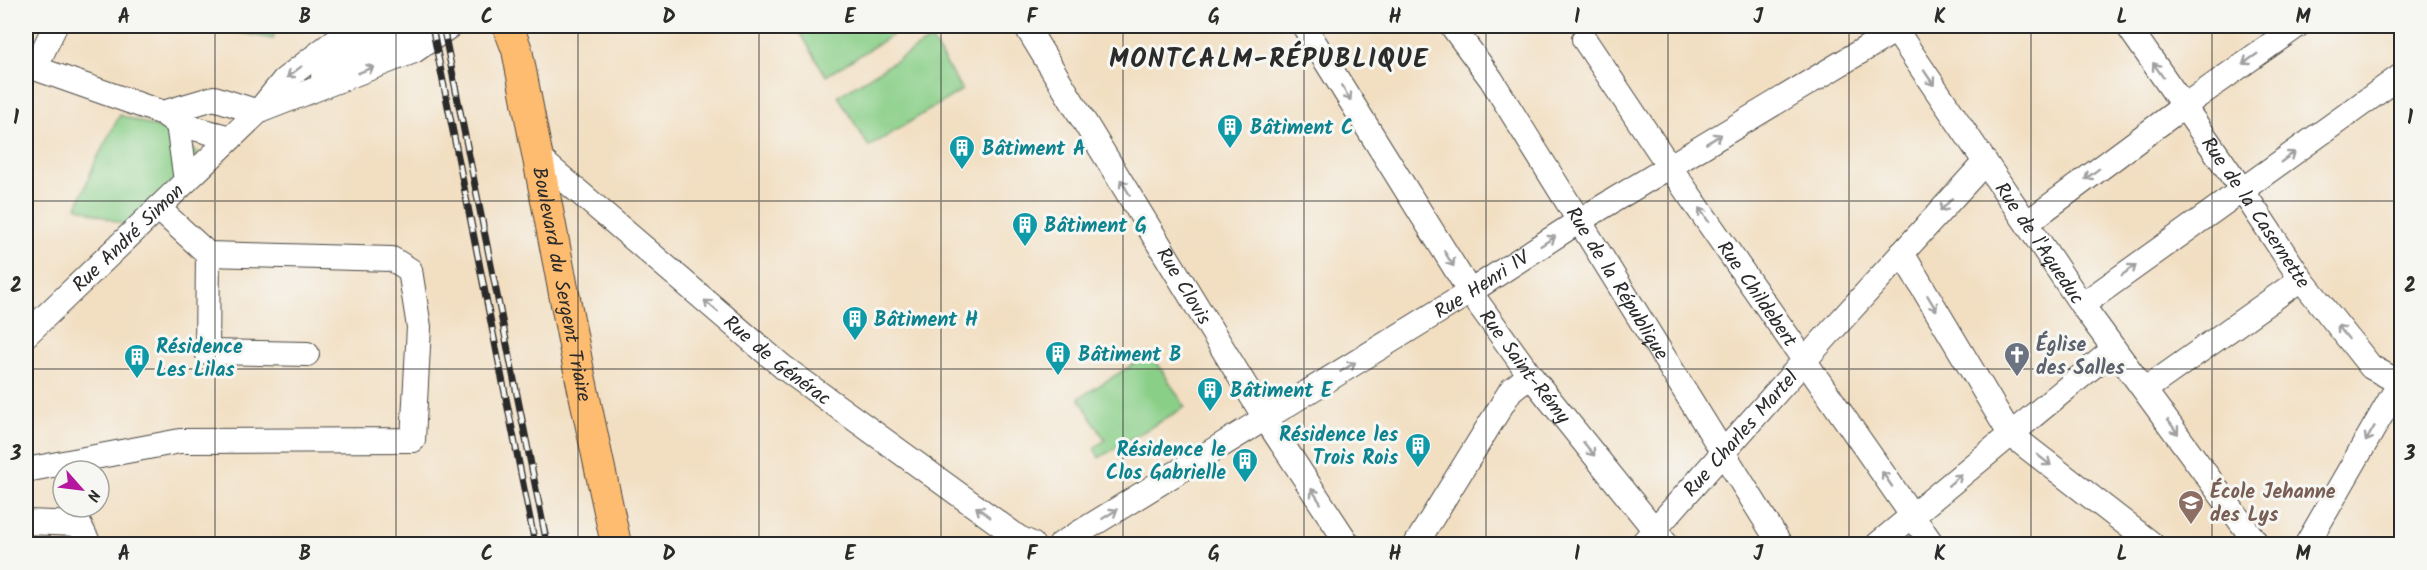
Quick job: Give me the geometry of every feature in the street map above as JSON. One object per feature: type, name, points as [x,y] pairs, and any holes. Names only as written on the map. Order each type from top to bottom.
[{"type":"main road","name":"Boulevard du Sergent Triaire","points":[[494,26],[495,44],[599,544]]},
{"type":"main road","name":"Boulevard du Sergent Triaire","points":[[508,26],[517,51],[578,366],[616,544]]},
{"type":"street","points":[[55,26],[30,66],[213,135],[231,138]]},
{"type":"street","points":[[258,112],[284,80],[339,33],[415,26]]},
{"type":"street","points":[[171,118],[201,101],[214,98],[258,112],[414,51],[450,26]]},
{"type":"street","name":"Rue Clovis","points":[[1026,26],[1265,418],[1348,544]]},
{"type":"street","name":"Rue Saint-Rémy","points":[[1304,26],[1470,292],[1654,540]]},
{"type":"street","name":"Rue de la République","points":[[1452,26],[1486,72],[1780,544]]},
{"type":"street","name":"Rue de la Casernette","points":[[2128,26],[2301,279],[2371,367],[2396,380]]},
{"type":"street","points":[[2027,223],[2184,106],[2297,26]]},
{"type":"street","name":"Rue Henri IV","points":[[1061,544],[1470,292],[1579,221],[1897,27]]},
{"type":"street","name":"Rue de l'Aqueduc","points":[[1897,27],[2082,304],[2257,544]]},
{"type":"street","points":[[291,98],[368,32]]},
{"type":"street","name":"Rue Childebert","points":[[1584,39],[1669,166],[1932,544]]},
{"type":"street","points":[[2082,304],[2402,75]]},
{"type":"street","points":[[201,101],[219,119],[231,138]]},
{"type":"street","name":"Rue André Simon","points":[[26,335],[258,112]]},
{"type":"street","points":[[171,118],[186,181]]},
{"type":"street","name":"Rue de Générac","points":[[538,157],[783,368],[1019,538],[1032,544]]},
{"type":"street","name":"Rue Charles Martel","points":[[1654,540],[1723,452],[1985,162]]},
{"type":"street","points":[[26,470],[180,441],[413,440],[419,327],[410,270],[392,259],[208,254],[158,208]]},
{"type":"street","points":[[1902,253],[2010,434],[2152,544]]},
{"type":"street","points":[[208,254],[207,352],[307,354]]},
{"type":"street","points":[[2146,389],[2301,279]]},
{"type":"street","points":[[1878,544],[2114,349]]},
{"type":"street","points":[[1416,544],[1511,390],[1530,375]]},
{"type":"street","points":[[2307,544],[2396,380]]},
{"type":"street","points":[[26,522],[79,524],[89,544]]},
{"type":"green space","points":[[207,26],[276,26],[273,39]]},
{"type":"green space","points":[[907,26],[826,76],[797,27]]},
{"type":"green space","points":[[931,39],[962,90],[869,147],[838,96]]},
{"type":"green space","points":[[120,115],[167,131],[199,154],[128,226],[77,207],[95,162]]},
{"type":"green space","points":[[1151,353],[1185,407],[1099,458],[1094,448],[1105,440],[1079,398]]},
{"type":"railway","points":[[432,26],[535,544]]},
{"type":"railway","points":[[443,26],[547,544]]},
{"type":"place","name":"Bâtiment C","points":[[1230,150]]},
{"type":"place","name":"Bâtiment A","points":[[962,171]]},
{"type":"place","name":"Bâtiment G","points":[[1025,248]]},
{"type":"place","name":"Bâtiment H","points":[[855,342]]},
{"type":"place","name":"Bâtiment B","points":[[1058,377]]},
{"type":"place","name":"Église des Salles","points":[[2017,378]]},
{"type":"place","name":"Résidence Les Lilas","points":[[137,380]]},
{"type":"place","name":"Bâtiment E","points":[[1210,413]]},
{"type":"place","name":"Résidence les Trois Rois","points":[[1418,469]]},
{"type":"place","name":"Résidence le Clos Gabrielle","points":[[1245,484]]},
{"type":"place","name":"École Jehanne des Lys","points":[[2191,526]]},
{"type":"district","name":"MONTCALM-RÉPUBLIQUE","points":[[1269,58]]}]
